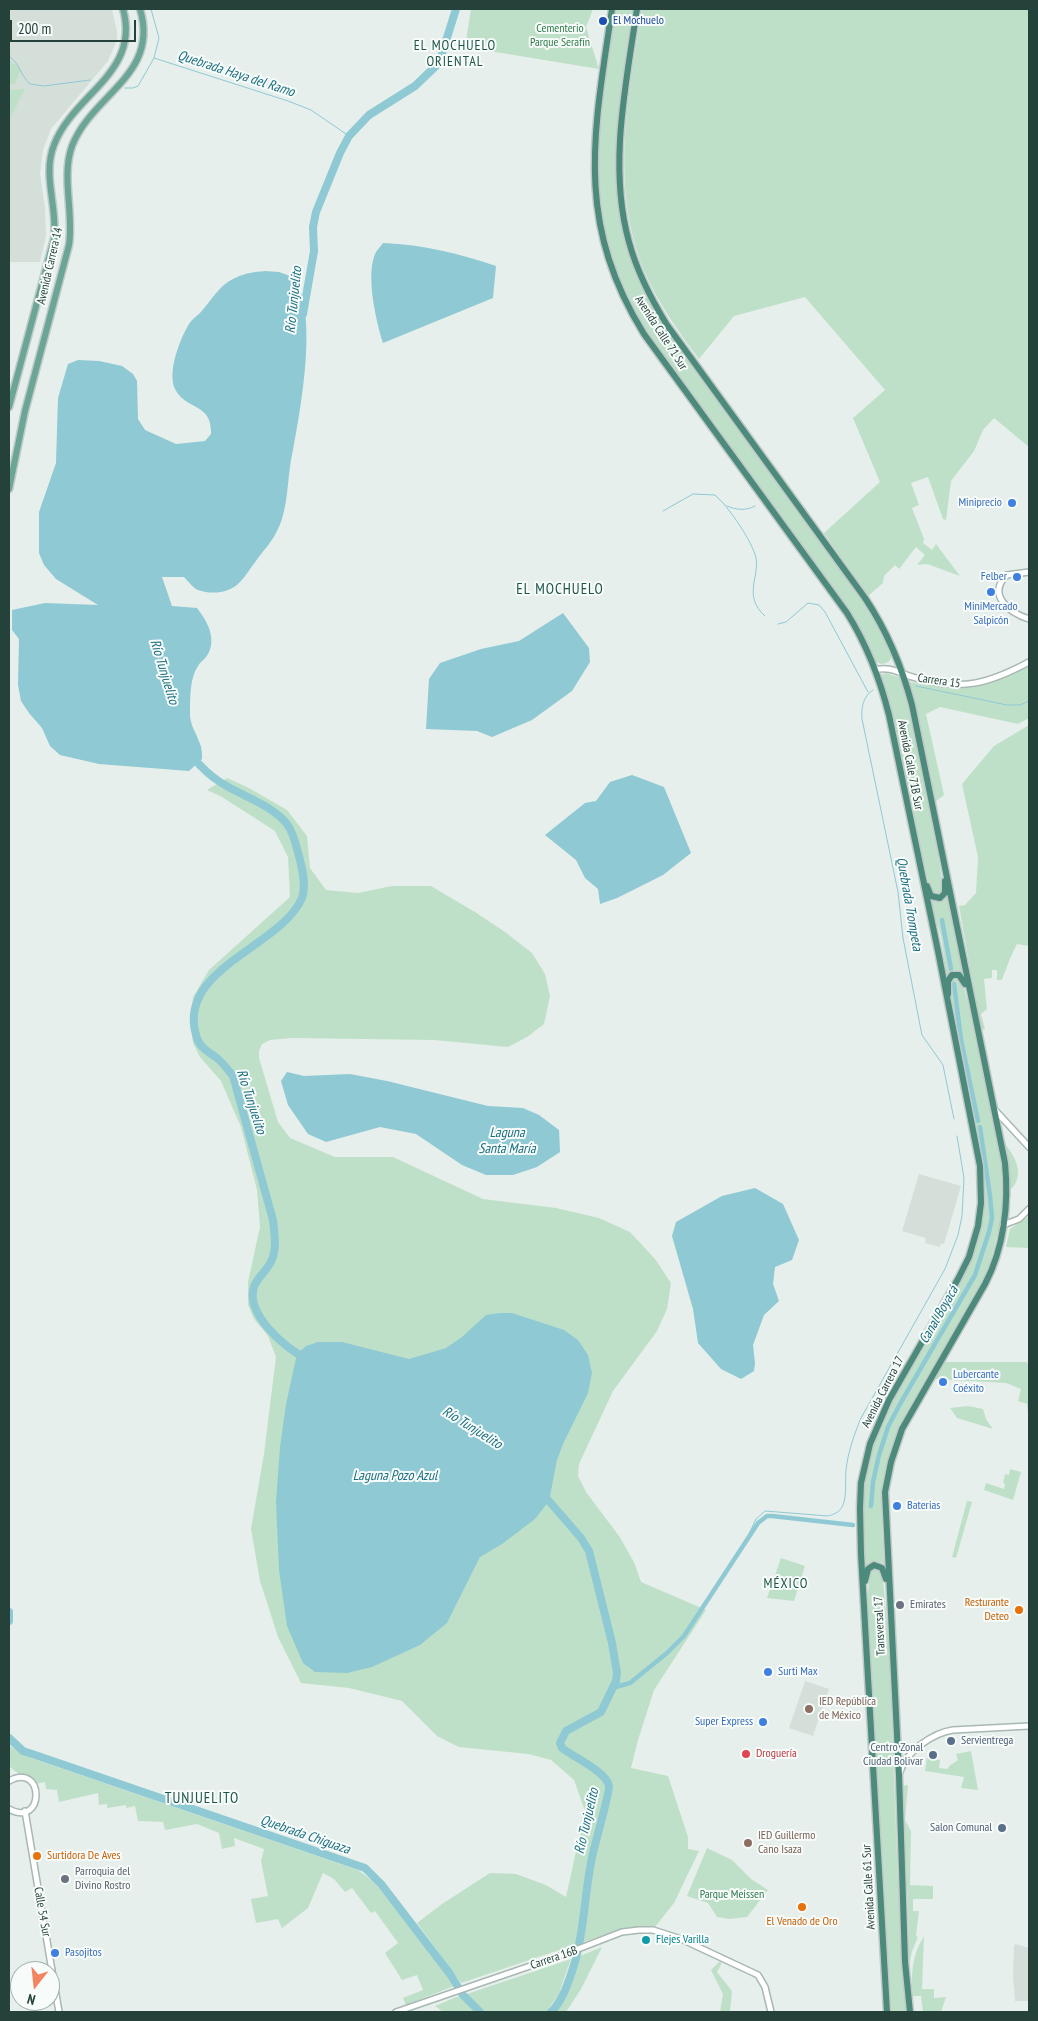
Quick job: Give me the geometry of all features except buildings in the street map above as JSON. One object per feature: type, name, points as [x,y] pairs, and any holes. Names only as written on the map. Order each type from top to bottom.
[{"type":"highway","name":"Avenida Calle 71 Sur","points":[[612,9],[595,140],[595,198],[601,231],[613,271],[633,316],[656,352],[728,450]]},
{"type":"highway","name":"Avenida Calle 71 Sur","points":[[637,9],[619,151],[621,200],[629,242],[648,292],[667,325],[749,438]]},
{"type":"highway","name":"Avenida Calle 71B Sur","points":[[749,438],[865,598],[883,626],[903,674],[912,705],[994,1109]]},
{"type":"highway","name":"Avenida Calle 71B Sur","points":[[728,450],[846,613],[864,643],[875,670],[889,715],[972,1127]]},
{"type":"highway","points":[[919,861],[930,893],[937,899],[943,896],[945,890],[943,860]]},
{"type":"highway","points":[[949,1012],[948,981],[955,974],[960,975],[964,980],[973,1006]]},
{"type":"highway","points":[[994,1109],[1006,1172],[1004,1225]]},
{"type":"highway","name":"Avenida Carrera 17","points":[[863,1473],[870,1444],[879,1419],[961,1274],[973,1243],[979,1217],[981,1190],[980,1166],[972,1127]]},
{"type":"highway","name":"Transversal 17","points":[[899,1775],[885,1503],[888,1475],[898,1437],[909,1413],[988,1279],[995,1262],[1004,1225]]},
{"type":"highway","name":"Transversal 17","points":[[863,1473],[860,1522],[874,1760]]},
{"type":"highway","points":[[864,1593],[866,1575],[872,1566],[882,1568],[889,1587]]},
{"type":"highway","name":"Avenida Calle 61 Sur","points":[[874,1760],[887,2012]]},
{"type":"highway","points":[[899,1775],[905,1962],[910,2012]]},
{"type":"main road","name":"Avenida Carrera 14","points":[[9,407],[54,239],[55,216],[49,170],[52,150],[64,126],[112,72],[122,54],[127,30],[123,9]]},
{"type":"main road","name":"Avenida Carrera 14","points":[[9,489],[21,427],[69,245],[71,222],[68,168],[72,147],[81,129],[137,62],[143,40],[143,20],[140,9]]},
{"type":"street","points":[[1029,572],[1016,573],[1005,577],[1000,585],[1000,596],[1004,605],[1016,614],[1029,618]]},
{"type":"street","name":"Carrera 15","points":[[875,670],[886,668],[944,684],[975,684],[990,680],[1029,662]]},
{"type":"street","points":[[994,1109],[1029,1148]]},
{"type":"street","points":[[1004,1225],[1018,1219],[1029,1209]]},
{"type":"street","points":[[899,1775],[904,1761],[938,1734],[954,1730],[1029,1726]]},
{"type":"street","points":[[898,1751],[904,1754],[914,1752]]},
{"type":"street","points":[[9,1781],[14,1778],[24,1778],[35,1787],[37,1792],[36,1801],[25,1812],[15,1812],[9,1809]]},
{"type":"street","name":"Calle 54 Sur","points":[[25,1812],[59,2012]]},
{"type":"street","name":"Carrera 16B","points":[[396,2012],[592,1945],[622,1932],[645,1930],[660,1932],[681,1939],[758,1976],[765,1987],[771,2012]]},
{"type":"shaded area","points":[[9,9],[112,9],[117,32],[117,40],[108,61],[51,129],[43,150],[40,174],[45,208],[46,236],[40,262],[9,262]]},
{"type":"shaded area","points":[[919,1174],[961,1186],[944,1244],[941,1243],[940,1247],[925,1243],[926,1238],[902,1231]]},
{"type":"shaded area","name":"IED República de México","points":[[805,1681],[829,1689],[813,1736],[789,1728]]},
{"type":"shaded area","points":[[1016,1944],[1029,1948],[1029,2001],[1015,2001],[1013,1976],[1014,1946]]},
{"type":"green space","name":"Cementerio Parque Serafín","points":[[471,9],[593,9],[586,27],[599,69],[465,47]]},
{"type":"green space","points":[[616,9],[635,9],[618,120],[616,154],[619,208],[634,266],[643,287],[861,596],[889,645],[891,658],[887,662],[881,664],[875,661],[862,634],[838,595],[650,338],[634,311],[621,283],[608,246],[600,208],[597,169],[600,114]]},
{"type":"green space","points":[[642,9],[1029,9],[1029,447],[994,418],[983,430],[974,451],[951,481],[946,520],[943,519],[928,477],[911,483],[919,505],[912,508],[924,539],[923,543],[932,550],[936,544],[960,576],[927,564],[917,565],[925,555],[916,547],[899,569],[895,565],[884,576],[883,583],[868,596],[824,533],[880,482],[853,418],[885,390],[805,297],[734,316],[699,359],[659,300],[648,279],[636,246],[628,213],[625,179],[627,111]]},
{"type":"green space","points":[[9,60],[21,69],[15,84],[9,84]]},
{"type":"green space","points":[[25,89],[9,121],[9,90]]},
{"type":"green space","points":[[1029,665],[1029,718],[1018,724],[940,707],[926,714],[944,795],[935,802],[909,682],[948,688],[969,688],[1000,679]]},
{"type":"green space","points":[[886,673],[901,678],[905,691],[935,835],[943,887],[939,896],[933,895],[930,889],[880,675]]},
{"type":"green space","points":[[1029,725],[1029,946],[1017,944],[1002,980],[997,980],[997,970],[992,970],[992,978],[984,979],[987,1009],[981,1014],[985,1029],[981,1030],[959,906],[965,905],[976,893],[978,857],[962,784],[994,746]]},
{"type":"green space","points":[[227,778],[287,810],[307,836],[310,868],[326,890],[358,893],[392,886],[431,886],[475,912],[532,953],[545,974],[550,996],[544,1024],[527,1037],[508,1047],[434,1040],[292,1038],[270,1040],[262,1044],[259,1058],[278,1122],[290,1138],[335,1157],[393,1157],[483,1199],[556,1208],[599,1218],[630,1232],[655,1259],[671,1283],[667,1309],[657,1331],[613,1391],[579,1464],[578,1476],[586,1492],[619,1536],[634,1562],[641,1582],[706,1610],[654,1690],[631,1768],[668,1776],[688,1837],[688,1849],[699,1851],[674,1903],[655,1927],[630,1927],[619,1930],[461,1983],[417,1923],[442,1904],[490,1873],[516,1874],[546,1885],[566,1897],[585,1811],[574,1780],[551,1760],[528,1754],[459,1747],[437,1736],[402,1701],[349,1688],[301,1683],[278,1637],[260,1581],[251,1529],[264,1454],[276,1357],[268,1336],[254,1319],[248,1305],[248,1282],[260,1227],[257,1190],[241,1127],[221,1081],[200,1057],[193,1043],[191,1022],[193,997],[209,970],[290,897],[288,857],[275,831],[222,797],[207,790]]},
{"type":"green space","points":[[948,895],[963,973],[953,972],[947,977],[941,936],[930,900],[942,902]]},
{"type":"green space","points":[[958,976],[962,981],[970,1011],[1000,1156],[1003,1191],[1000,1224],[987,1274],[906,1413],[899,1429],[884,1479],[882,1521],[884,1563],[873,1561],[864,1567],[862,1508],[864,1484],[873,1442],[888,1408],[972,1256],[983,1214],[984,1189],[954,1026],[951,989],[953,978]]},
{"type":"green space","points":[[1004,1143],[1015,1159],[1018,1172],[1015,1184],[1010,1190]]},
{"type":"green space","points":[[1029,1216],[1029,1248],[1006,1247],[1010,1229]]},
{"type":"green space","points":[[944,1362],[1027,1362],[1029,1368],[1029,1421],[1027,1404],[1018,1401],[1021,1389],[1006,1383],[934,1379]]},
{"type":"green space","points":[[968,1406],[983,1409],[986,1419],[993,1429],[957,1418],[950,1408]]},
{"type":"green space","points":[[1010,1469],[1021,1472],[1013,1500],[984,1490],[986,1483],[1004,1489],[1005,1474],[1009,1475]]},
{"type":"green space","points":[[967,1501],[972,1502],[956,1558],[952,1557]]},
{"type":"green space","points":[[781,1558],[805,1566],[794,1601],[767,1598]]},
{"type":"green space","points":[[874,1569],[881,1571],[883,1579],[889,1645],[898,1883],[907,2012],[890,2012],[867,1605],[870,1571]]},
{"type":"green space","points":[[9,1745],[31,1758],[358,1870],[374,1882],[439,1964],[454,1986],[406,2005],[403,1998],[423,1990],[417,1975],[402,1980],[385,1953],[398,1943],[375,1911],[371,1913],[352,1888],[345,1892],[334,1879],[323,1873],[308,1908],[282,1928],[278,1919],[256,1923],[251,1899],[268,1896],[261,1861],[264,1849],[234,1838],[235,1846],[222,1849],[219,1833],[197,1824],[165,1830],[163,1822],[138,1821],[135,1806],[126,1808],[126,1805],[107,1808],[107,1804],[99,1805],[98,1793],[59,1802],[57,1790],[46,1789],[45,1782],[35,1784],[9,1766]]},
{"type":"green space","points":[[971,1751],[978,1790],[961,1788],[964,1777],[925,1771],[927,1758],[940,1760],[939,1768],[948,1769],[949,1766],[958,1760],[956,1754]]},
{"type":"green space","points":[[908,1785],[905,1820],[911,1831],[910,1885],[933,1886],[933,1899],[913,1899],[913,1911],[919,1911],[916,1936],[918,1937],[912,1951],[909,1966],[902,1786]]},
{"type":"green space","name":"Parque Meissen","points":[[707,1848],[732,1860],[751,1879],[768,1890],[747,1917],[729,1919],[717,1917],[708,1903],[687,1896]]},
{"type":"green space","points":[[924,1936],[922,1989],[934,1989],[934,1998],[946,1997],[941,2012],[923,2012],[921,1996],[912,1996],[913,1965],[917,1950]]},
{"type":"green space","points":[[602,1947],[581,1989],[566,2012],[556,2012],[566,1996],[580,1956]]},
{"type":"green space","points":[[571,1959],[558,1996],[546,2012],[484,2012],[467,1994]]},
{"type":"green space","points":[[719,1962],[722,1963],[717,1972],[732,1991],[730,2012],[720,2012],[723,1994],[711,1970]]},
{"type":"green space","points":[[459,1996],[475,2012],[443,2012],[435,2006]]},
{"type":"water","points":[[383,243],[441,250],[496,266],[493,298],[383,343],[377,322],[371,272],[376,252]]},
{"type":"water","points":[[265,271],[279,272],[293,277],[301,294],[305,316],[305,369],[302,397],[286,501],[280,526],[242,580],[231,589],[215,593],[203,592],[194,588],[184,577],[162,577],[172,606],[197,608],[205,619],[210,632],[210,651],[195,671],[190,694],[190,716],[201,746],[202,759],[189,771],[99,764],[60,755],[50,746],[42,728],[21,701],[18,685],[19,639],[12,630],[12,610],[45,603],[98,605],[56,579],[44,565],[39,553],[39,512],[56,463],[58,398],[68,364],[78,360],[99,361],[122,366],[133,374],[137,381],[138,419],[145,430],[176,444],[205,441],[211,434],[207,417],[180,396],[173,382],[176,356],[185,330],[216,293],[229,281],[242,275]]},
{"type":"water","points":[[563,613],[589,648],[590,662],[572,691],[532,720],[492,737],[477,731],[426,729],[429,679],[440,663],[481,649],[519,641]]},
{"type":"water","points":[[632,775],[664,787],[691,853],[663,875],[617,898],[600,904],[598,889],[585,878],[576,860],[545,835],[585,803],[596,801],[610,782]]},
{"type":"water","name":"Laguna Santa María","points":[[287,1072],[304,1076],[350,1074],[387,1081],[488,1106],[523,1108],[539,1115],[559,1130],[560,1152],[537,1167],[513,1175],[486,1175],[462,1165],[416,1134],[380,1127],[326,1142],[308,1134],[288,1105],[281,1081]]},
{"type":"water","points":[[755,1188],[783,1204],[799,1240],[792,1260],[775,1267],[773,1284],[779,1301],[764,1315],[753,1345],[754,1371],[741,1379],[721,1369],[698,1343],[693,1309],[672,1236],[676,1222],[722,1196]]},
{"type":"water","name":"Laguna Pozo Azul","points":[[512,1313],[564,1330],[578,1340],[588,1355],[592,1373],[588,1393],[557,1460],[549,1501],[535,1519],[502,1544],[480,1557],[447,1623],[420,1645],[372,1667],[347,1673],[315,1672],[303,1663],[287,1626],[279,1570],[276,1502],[280,1447],[286,1404],[297,1354],[306,1346],[318,1342],[342,1342],[409,1359],[446,1348],[462,1337],[486,1315]]},
{"type":"waterway","points":[[151,9],[159,38],[154,58]]},
{"type":"waterway","name":"Río Tunjuelito","points":[[303,314],[314,251],[313,227],[316,212],[340,153],[349,136],[369,115],[415,86],[439,63],[456,9]]},
{"type":"waterway","name":"Quebrada Haya del Ramo","points":[[9,56],[30,84],[44,86],[90,80]]},
{"type":"waterway","name":"Quebrada Haya del Ramo","points":[[125,88],[138,86],[154,58],[311,110],[349,136]]},
{"type":"waterway","points":[[663,511],[693,494],[715,495],[724,504]]},
{"type":"waterway","points":[[724,504],[741,528],[755,554],[754,600],[765,616]]},
{"type":"waterway","points":[[727,506],[741,509],[755,506]]},
{"type":"waterway","points":[[778,624],[786,622],[808,603],[819,605],[825,612],[868,692]]},
{"type":"waterway","name":"Quebrada Trompeta","points":[[916,686],[1007,705],[1020,705],[1029,701]]},
{"type":"waterway","name":"Quebrada Trompeta","points":[[873,690],[863,703],[862,719],[898,892],[903,938],[922,1035],[943,1065],[954,1119]]},
{"type":"waterway","name":"Río Tunjuelito","points":[[192,756],[216,779],[273,811],[287,824],[292,832],[302,869],[304,884],[302,898],[291,915],[274,931],[216,975],[202,992],[194,1012],[196,1035],[199,1043],[220,1061],[233,1076],[273,1220],[275,1239],[273,1257],[254,1287],[255,1308],[261,1319],[278,1338],[288,1347],[306,1358]]},
{"type":"waterway","name":"Canal Boyacá","points":[[942,920],[951,969]]},
{"type":"waterway","name":"Canal Boyacá","points":[[954,984],[961,1040],[978,1121]]},
{"type":"waterway","name":"Canal Boyacá","points":[[871,1506],[873,1482],[888,1427],[975,1275],[989,1232],[992,1218],[980,1127]]},
{"type":"waterway","points":[[742,1549],[756,1519],[765,1511],[828,1516],[837,1512],[842,1507],[845,1497],[848,1457],[861,1418],[945,1269],[958,1235],[962,1216],[964,1178],[957,1136]]},
{"type":"waterway","name":"Río Tunjuelito","points":[[542,1493],[581,1538],[589,1551],[612,1643],[617,1673],[616,1681],[601,1712],[566,1731],[560,1743],[562,1748],[602,1775],[607,1780],[609,1789],[591,1860],[578,1951],[565,1990],[551,2012]]},
{"type":"waterway","points":[[612,1688],[630,1683],[667,1653],[684,1636],[758,1523],[767,1516],[853,1525]]},
{"type":"waterway","name":"Quebrada Chiguaza","points":[[9,1612],[9,1621]]},
{"type":"waterway","name":"Quebrada Chiguaza","points":[[9,1738],[23,1751],[365,1868],[381,1884],[450,1974],[463,1995],[480,2012]]},
{"type":"place","name":"El Mochuelo","points":[[603,21]]},
{"type":"place","name":"Miniprecio","points":[[1012,503]]},
{"type":"place","name":"Felber","points":[[1017,577]]},
{"type":"place","name":"MiniMercado Salpicón","points":[[991,592]]},
{"type":"place","name":"Lubercante Coéxito","points":[[943,1382]]},
{"type":"place","name":"Baterias","points":[[897,1506]]},
{"type":"place","name":"Emirates","points":[[900,1605]]},
{"type":"place","name":"Resturante Deteo","points":[[1019,1610]]},
{"type":"place","name":"Surti Max","points":[[768,1672]]},
{"type":"place","name":"IED República de México","points":[[809,1709]]},
{"type":"place","name":"Super Express","points":[[763,1722]]},
{"type":"place","name":"Servientrega","points":[[951,1741]]},
{"type":"place","name":"Droguería","points":[[746,1754]]},
{"type":"place","name":"Centro Zonal Ciudad Bolivar","points":[[933,1755]]},
{"type":"place","name":"Salon Comunal","points":[[1002,1828]]},
{"type":"place","name":"IED Guillermo Cano Isaza","points":[[748,1843]]},
{"type":"place","name":"Surtidora De Aves","points":[[37,1856]]},
{"type":"place","name":"Parroquia del Divino Rostro","points":[[65,1879]]},
{"type":"place","name":"El Venado de Oro","points":[[802,1907]]},
{"type":"place","name":"Flejes Varilla","points":[[646,1940]]},
{"type":"place","name":"Pasojitos","points":[[55,1953]]},
{"type":"district","name":"EL MOCHUELO ORIENTAL","points":[[455,54]]},
{"type":"district","name":"EL MOCHUELO","points":[[560,590]]},
{"type":"district","name":"MÉXICO","points":[[786,1584]]},
{"type":"district","name":"TUNJUELITO","points":[[202,1799]]}]
